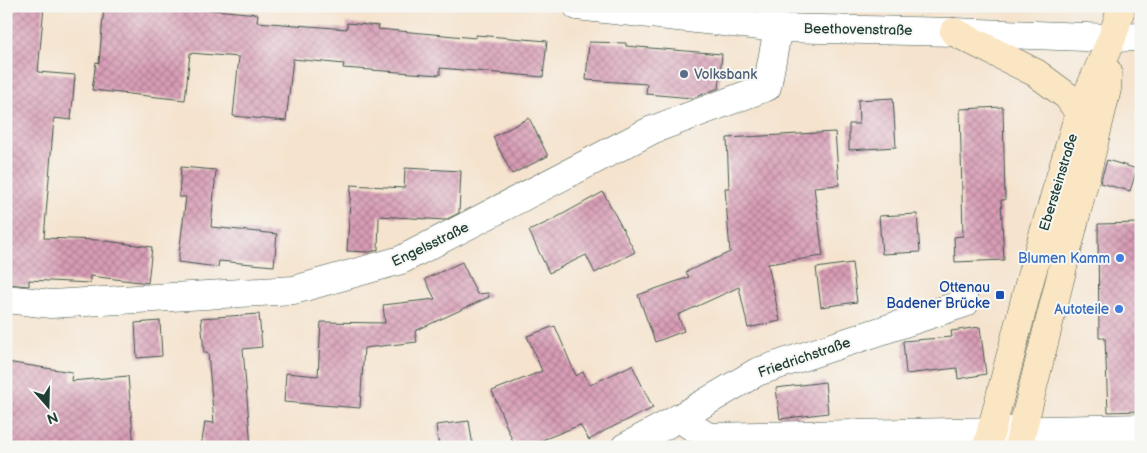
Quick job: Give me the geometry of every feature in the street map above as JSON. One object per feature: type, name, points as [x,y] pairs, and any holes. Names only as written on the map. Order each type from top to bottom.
[{"type":"street","name":"Beethovenstraße","points":[[577,6],[778,28],[1112,38],[1141,37]]},
{"type":"street","name":"Ebersteinstraße","points":[[989,439],[1031,276],[1079,113],[1112,38],[1122,6]]},
{"type":"street","name":"Engelsstraße","points":[[6,299],[51,304],[294,290],[402,260],[652,130],[767,87],[778,28]]},
{"type":"street","points":[[954,32],[1036,73],[1067,96],[1079,113]]},
{"type":"street","name":"Ebersteinstraße","points":[[1020,438],[1107,89],[1112,38]]},
{"type":"street","name":"Friedrichstraße","points":[[625,447],[757,372],[965,303]]},
{"type":"street","points":[[679,418],[708,437],[989,439],[1141,428]]},
{"type":"building","points":[[6,6],[44,6],[38,72],[75,75],[71,120],[54,118],[44,238],[98,240],[152,247],[148,283],[90,276],[90,283],[29,280],[29,286],[6,284]]},
{"type":"building","points":[[104,6],[164,6],[204,9],[258,14],[257,22],[347,29],[347,23],[379,26],[378,29],[476,38],[476,35],[547,41],[543,77],[440,68],[440,75],[343,68],[344,64],[293,59],[286,121],[233,116],[239,57],[190,53],[185,100],[92,90],[96,62],[99,63]]},
{"type":"building","points":[[589,42],[626,43],[626,46],[722,54],[719,88],[693,98],[646,94],[647,84],[586,80]]},
{"type":"building","points":[[893,98],[896,147],[849,150],[849,124],[859,124],[858,100]]},
{"type":"building","points":[[1003,107],[1005,200],[1001,200],[1004,260],[955,262],[954,237],[963,236],[960,109]]},
{"type":"building","points":[[529,118],[548,156],[512,174],[493,137]]},
{"type":"building","points":[[835,132],[839,185],[814,187],[823,256],[768,264],[780,321],[748,328],[739,287],[678,315],[684,331],[655,342],[638,295],[689,277],[686,272],[730,252],[725,188],[729,188],[727,138]]},
{"type":"building","points":[[1107,160],[1137,169],[1130,191],[1100,183]]},
{"type":"building","points":[[181,167],[216,170],[211,227],[277,234],[274,266],[219,261],[218,267],[178,262],[186,197],[179,197]]},
{"type":"building","points":[[405,168],[461,171],[459,213],[445,220],[379,216],[378,250],[370,252],[347,251],[351,185],[404,188]]},
{"type":"building","points":[[603,192],[635,252],[595,273],[586,255],[549,273],[529,231]]},
{"type":"building","points":[[917,214],[920,252],[882,254],[879,216]]},
{"type":"building","points":[[1141,223],[1141,411],[1108,412],[1105,338],[1099,338],[1098,224]]},
{"type":"building","points":[[462,262],[477,294],[488,293],[489,297],[415,331],[417,342],[364,348],[360,408],[284,402],[286,373],[318,376],[321,322],[385,323],[383,305],[435,299],[425,279]]},
{"type":"building","points":[[852,263],[857,302],[821,307],[816,268]]},
{"type":"building","points":[[259,314],[262,347],[243,349],[251,447],[201,447],[205,422],[214,423],[208,353],[204,353],[201,318]]},
{"type":"building","points":[[160,321],[162,356],[137,358],[135,323]]},
{"type":"building","points":[[555,326],[576,376],[583,372],[590,385],[632,365],[653,408],[589,440],[580,425],[525,447],[515,447],[492,391],[542,371],[527,336]]},
{"type":"building","points":[[980,327],[986,374],[958,379],[957,368],[906,374],[903,341],[952,337],[951,331]]},
{"type":"building","points":[[6,362],[72,372],[71,381],[128,376],[134,447],[6,447]]},
{"type":"building","points":[[825,382],[828,413],[780,419],[776,388]]},
{"type":"building","points":[[469,421],[473,447],[439,447],[436,425]]},
{"type":"place","name":"Volksbank","points":[[684,74]]},
{"type":"place","name":"Blumen Kamm","points":[[1120,258]]},
{"type":"place","name":"Ottenau Badener Brücke","points":[[1000,295]]},
{"type":"place","name":"Autoteile","points":[[1119,309]]}]
